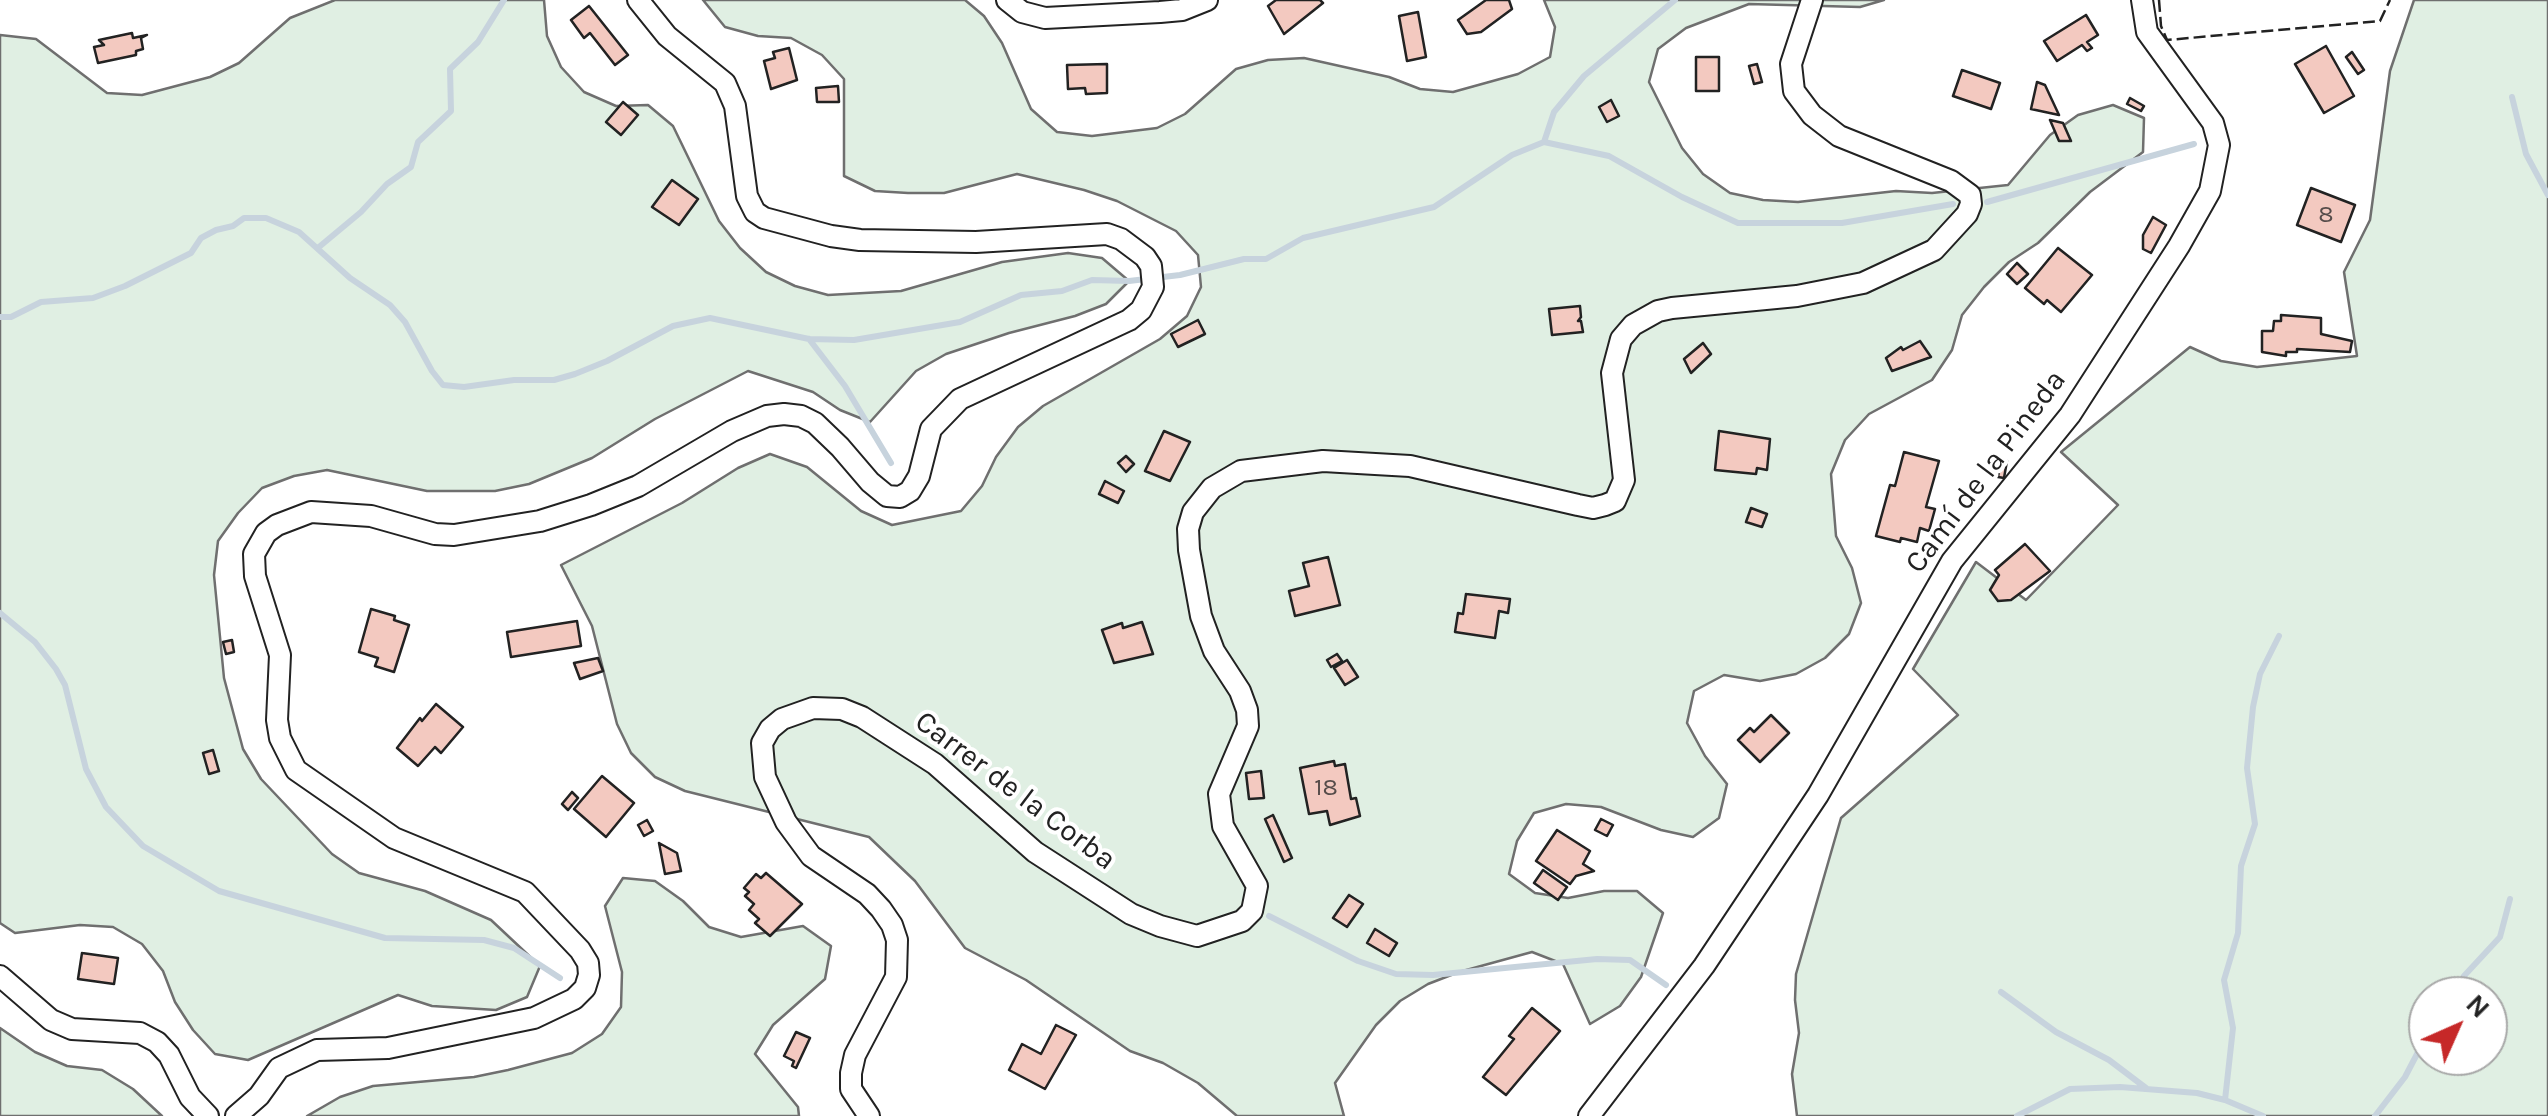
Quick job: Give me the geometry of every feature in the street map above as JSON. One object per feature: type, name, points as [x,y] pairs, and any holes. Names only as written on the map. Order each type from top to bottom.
[{"type":"street","points":[[236,1116],[260,1096],[279,1068],[317,1050],[388,1048],[534,1018],[574,1000],[590,975],[580,950],[525,892],[394,838],[296,770],[280,738],[280,655],[255,576],[254,554],[266,533],[311,512],[371,516],[435,534],[540,521],[592,506],[638,486],[732,431],[767,416],[784,414],[815,423],[886,496],[900,497],[910,492],[920,476],[931,429],[960,399],[1129,320],[1141,310],[1153,287],[1152,266],[1145,257],[1121,239],[1106,234],[976,242],[860,240],[764,218],[747,196],[735,106],[725,84],[667,36],[638,0]]},
{"type":"street","points":[[1007,0],[1022,12],[1045,18],[1182,10],[1206,0]]},
{"type":"street","name":"Carrer de la Corba","points":[[869,1116],[851,1088],[850,1073],[855,1055],[896,977],[898,940],[882,908],[812,856],[786,822],[773,798],[762,755],[762,743],[770,729],[813,708],[842,710],[862,717],[935,764],[1035,852],[1131,914],[1198,936],[1242,920],[1252,911],[1257,886],[1223,826],[1218,794],[1248,726],[1247,710],[1240,690],[1214,651],[1201,616],[1189,550],[1188,529],[1193,512],[1212,488],[1241,471],[1323,462],[1410,466],[1578,505],[1605,505],[1615,501],[1624,480],[1612,373],[1621,339],[1633,325],[1645,316],[1672,308],[1797,296],[1863,283],[1934,250],[1967,214],[1970,195],[1952,181],[1839,136],[1812,115],[1794,90],[1791,64],[1812,0]]},
{"type":"street","name":"Camí de la Pineda","points":[[1589,1116],[1714,951],[1818,796],[1952,562],[2070,415],[2210,191],[2218,145],[2213,123],[2148,32],[2142,0]]},
{"type":"street","points":[[0,976],[51,1020],[98,1032],[140,1033],[157,1042],[169,1055],[190,1098],[208,1116]]},
{"type":"green space","points":[[335,0],[544,0],[547,36],[561,67],[584,92],[616,106],[648,105],[673,126],[719,221],[766,272],[795,286],[828,295],[901,291],[1002,262],[1068,253],[1102,258],[1129,281],[1106,304],[946,354],[916,371],[870,422],[840,410],[813,392],[748,371],[655,419],[592,458],[529,484],[495,491],[427,491],[327,470],[294,476],[262,488],[218,541],[214,575],[224,678],[243,749],[261,779],[332,854],[359,873],[425,891],[491,920],[540,966],[527,997],[496,1010],[432,1006],[398,995],[248,1060],[215,1054],[193,1030],[175,1002],[163,971],[142,944],[113,927],[80,925],[15,933],[0,923],[0,35],[36,39],[107,93],[142,95],[210,77],[239,63],[290,18]]},
{"type":"green space","points":[[703,0],[965,0],[984,16],[1002,43],[1031,109],[1057,132],[1092,136],[1157,128],[1185,114],[1236,69],[1268,60],[1304,58],[1389,77],[1420,89],[1453,92],[1518,74],[1550,57],[1555,27],[1544,0],[1884,0],[1860,7],[1749,4],[1686,28],[1658,49],[1649,82],[1682,148],[1703,174],[1730,193],[1798,202],[1896,191],[1932,193],[2008,185],[2050,135],[2078,115],[2113,105],[2144,118],[2143,152],[2090,192],[2038,243],[2009,262],[1984,287],[1962,315],[1952,350],[1932,380],[1869,414],[1845,440],[1831,474],[1836,536],[1852,568],[1861,603],[1849,634],[1825,658],[1796,674],[1760,681],[1724,675],[1694,691],[1687,723],[1705,756],[1727,784],[1719,818],[1693,837],[1661,830],[1601,807],[1566,804],[1534,813],[1517,841],[1509,874],[1535,893],[1568,898],[1604,891],[1637,891],[1663,913],[1641,977],[1620,1006],[1590,1024],[1563,964],[1532,952],[1459,972],[1400,1001],[1376,1025],[1335,1083],[1344,1116],[1237,1116],[1198,1083],[1163,1063],[1130,1051],[1026,980],[965,948],[915,881],[869,837],[685,791],[655,777],[631,753],[617,724],[592,626],[561,565],[770,454],[807,467],[861,511],[892,525],[961,511],[982,486],[996,457],[1018,427],[1043,406],[1160,339],[1187,316],[1201,287],[1198,255],[1176,231],[1117,201],[1084,190],[1017,174],[944,193],[908,193],[875,191],[844,176],[844,79],[822,55],[791,38],[758,36],[725,27]]},
{"type":"green space","points":[[2414,0],[2548,0],[2548,1116],[1797,1116],[1792,1074],[1799,1033],[1796,974],[1841,818],[1958,715],[1913,669],[1976,562],[2026,600],[2118,505],[2061,452],[2190,347],[2221,361],[2257,367],[2357,356],[2344,272],[2370,220],[2390,71]]},
{"type":"green space","points":[[623,878],[655,881],[709,927],[741,937],[803,926],[831,946],[825,979],[773,1025],[755,1054],[798,1107],[799,1116],[307,1116],[340,1097],[373,1086],[508,1070],[572,1053],[602,1034],[621,1007],[622,972],[605,906]]},
{"type":"green space","points":[[0,1028],[35,1052],[67,1066],[102,1070],[133,1089],[162,1116],[0,1116]]},
{"type":"building","points":[[1276,0],[1323,3],[1284,34],[1268,6]]},
{"type":"building","points":[[1486,0],[1509,0],[1512,9],[1481,32],[1467,34],[1458,20]]},
{"type":"building","points":[[589,6],[628,55],[615,65],[590,33],[584,38],[571,20]]},
{"type":"building","points":[[1418,12],[1426,57],[1407,61],[1399,16]]},
{"type":"building","points":[[2086,15],[2098,35],[2087,42],[2092,48],[2087,51],[2082,45],[2057,61],[2044,41]]},
{"type":"building","points":[[132,33],[133,38],[147,35],[141,38],[143,49],[136,51],[136,55],[98,63],[94,47],[104,45],[99,40]]},
{"type":"building","points":[[2326,46],[2354,96],[2324,113],[2295,64]]},
{"type":"building","points":[[789,48],[797,80],[771,89],[764,61],[775,58],[773,52]]},
{"type":"building","points":[[2352,52],[2364,70],[2358,74],[2346,57]]},
{"type":"building","points":[[1696,57],[1719,57],[1719,91],[1696,91]]},
{"type":"building","points":[[1107,64],[1107,93],[1086,94],[1085,88],[1068,89],[1067,65]]},
{"type":"building","points":[[1757,64],[1762,82],[1754,84],[1749,66]]},
{"type":"building","points":[[1962,70],[2000,83],[1991,109],[1953,96]]},
{"type":"building","points":[[2037,82],[2045,85],[2059,115],[2031,109]]},
{"type":"building","points":[[838,86],[839,102],[817,102],[816,88]]},
{"type":"building","points":[[2130,98],[2144,106],[2141,111],[2127,104]]},
{"type":"building","points":[[1611,100],[1619,116],[1607,122],[1599,107]]},
{"type":"building","points":[[623,102],[638,115],[621,135],[606,122]]},
{"type":"building","points":[[2050,120],[2063,123],[2071,141],[2059,141]]},
{"type":"building","points":[[672,180],[698,199],[679,225],[652,207]]},
{"type":"building","points":[[2311,188],[2355,205],[2341,242],[2297,225]]},
{"type":"building","points":[[2153,217],[2166,225],[2151,253],[2143,249],[2143,235]]},
{"type":"building","points":[[2058,248],[2092,275],[2061,312],[2025,288]]},
{"type":"building","points":[[2017,263],[2028,274],[2017,284],[2007,274]]},
{"type":"building","points":[[1580,306],[1578,321],[1583,332],[1552,335],[1549,309]]},
{"type":"building","points":[[2281,315],[2321,318],[2321,334],[2352,341],[2350,352],[2297,349],[2286,352],[2286,356],[2262,352],[2262,331],[2273,331],[2274,321],[2281,321]]},
{"type":"building","points":[[1198,320],[1205,334],[1178,347],[1171,334]]},
{"type":"building","points":[[1920,341],[1931,357],[1892,371],[1886,358],[1901,347],[1903,350]]},
{"type":"building","points":[[1703,343],[1711,354],[1691,373],[1684,359]]},
{"type":"building","points":[[1164,431],[1190,442],[1170,481],[1145,471]]},
{"type":"building","points":[[1719,431],[1770,439],[1767,470],[1757,468],[1756,474],[1715,470]]},
{"type":"building","points":[[1904,452],[1939,461],[1926,507],[1935,509],[1929,531],[1920,528],[1917,542],[1876,536]]},
{"type":"building","points":[[1126,456],[1134,464],[1126,472],[1118,463]]},
{"type":"building","points":[[2001,460],[2007,461],[2004,478],[1998,477]]},
{"type":"building","points":[[1105,481],[1124,491],[1118,503],[1099,494]]},
{"type":"building","points":[[1751,508],[1767,514],[1762,527],[1746,522]]},
{"type":"building","points":[[2025,544],[2050,571],[2011,600],[1998,601],[1990,590],[1999,575],[1995,570]]},
{"type":"building","points":[[1328,557],[1340,605],[1295,616],[1289,591],[1309,586],[1303,563]]},
{"type":"building","points":[[1466,594],[1510,599],[1508,613],[1499,611],[1495,638],[1455,632]]},
{"type":"building","points":[[371,609],[409,625],[394,672],[375,666],[378,658],[359,652]]},
{"type":"building","points":[[577,621],[581,646],[511,657],[507,632]]},
{"type":"building","points":[[1142,622],[1153,654],[1114,663],[1102,630]]},
{"type":"building","points":[[232,640],[234,652],[226,654],[223,642]]},
{"type":"building","points":[[1337,654],[1342,661],[1331,667],[1327,660]]},
{"type":"building","points":[[598,658],[603,671],[580,679],[574,663]]},
{"type":"building","points":[[1347,660],[1358,677],[1345,685],[1334,668]]},
{"type":"building","points":[[436,704],[463,727],[441,753],[435,747],[418,766],[397,748]]},
{"type":"building","points":[[1771,715],[1789,733],[1760,762],[1738,740],[1750,728],[1754,732]]},
{"type":"building","points":[[213,750],[219,771],[209,774],[203,753]]},
{"type":"building","points":[[1334,761],[1335,766],[1345,764],[1351,799],[1356,798],[1360,816],[1330,825],[1327,811],[1309,814],[1300,768]]},
{"type":"building","points":[[1261,771],[1264,798],[1249,799],[1246,773]]},
{"type":"building","points":[[602,776],[634,803],[606,837],[574,809]]},
{"type":"building","points":[[572,792],[578,798],[568,810],[562,804]]},
{"type":"building","points":[[1273,815],[1292,858],[1284,862],[1265,819]]},
{"type":"building","points":[[1601,819],[1613,825],[1607,836],[1595,830]]},
{"type":"building","points":[[647,820],[653,831],[644,836],[638,825]]},
{"type":"building","points":[[1557,830],[1590,851],[1583,864],[1594,871],[1576,876],[1570,884],[1536,861]]},
{"type":"building","points":[[659,843],[677,853],[681,871],[665,874]]},
{"type":"building","points":[[1543,870],[1567,887],[1558,900],[1534,883]]},
{"type":"building","points":[[766,873],[802,904],[770,936],[755,923],[759,919],[749,910],[754,904],[745,896],[749,892],[744,888],[756,874],[761,878]]},
{"type":"building","points":[[1349,895],[1363,904],[1347,927],[1333,918]]},
{"type":"building","points":[[1375,929],[1397,943],[1389,956],[1367,943]]},
{"type":"building","points":[[82,953],[118,958],[114,984],[78,979]]},
{"type":"building","points":[[1532,1008],[1560,1031],[1506,1095],[1483,1077],[1514,1039],[1509,1036]]},
{"type":"building","points":[[1056,1025],[1076,1035],[1045,1089],[1009,1070],[1022,1044],[1041,1054]]},
{"type":"building","points":[[796,1032],[810,1038],[796,1068],[792,1066],[794,1061],[784,1056]]},
{"type":"waterway","points":[[319,247],[411,167],[418,142],[451,111],[450,69],[478,42],[504,0]]},
{"type":"waterway","points":[[1544,142],[1554,112],[1584,76],[1675,0]]},
{"type":"waterway","points":[[2512,97],[2526,154],[2548,195]]},
{"type":"waterway","points":[[0,317],[11,317],[41,302],[93,298],[191,253],[201,238],[216,230],[233,226],[244,218],[266,218],[299,232],[350,278],[390,305],[405,322],[443,385],[464,387],[514,380],[554,380],[607,361],[673,326],[710,318],[809,339],[854,340],[960,322],[1021,295],[1062,291],[1092,280],[1129,281],[1180,275],[1244,259],[1266,259],[1303,238],[1434,207],[1512,155],[1544,142],[1609,156],[1738,223],[1842,223],[1953,204]]},
{"type":"waterway","points":[[1987,202],[2194,144]]},
{"type":"waterway","points":[[809,339],[845,386],[891,463]]},
{"type":"waterway","points":[[0,613],[35,642],[56,669],[65,685],[86,769],[106,807],[143,846],[219,891],[385,938],[484,940],[514,948],[560,978]]},
{"type":"waterway","points":[[2225,1100],[2233,1028],[2224,980],[2238,933],[2241,866],[2255,824],[2247,768],[2253,707],[2260,674],[2279,636]]},
{"type":"waterway","points":[[2464,976],[2500,937],[2510,899]]},
{"type":"waterway","points":[[1269,916],[1358,961],[1396,974],[1433,975],[1597,959],[1630,960],[1666,985]]},
{"type":"waterway","points":[[2001,992],[2146,1088]]},
{"type":"waterway","points":[[2375,1116],[2408,1071]]},
{"type":"waterway","points":[[2017,1116],[2070,1089],[2120,1087],[2197,1093],[2263,1116]]},
{"type":"fence","points":[[2159,0],[2161,26],[2167,40],[2380,21],[2390,0]]}]
